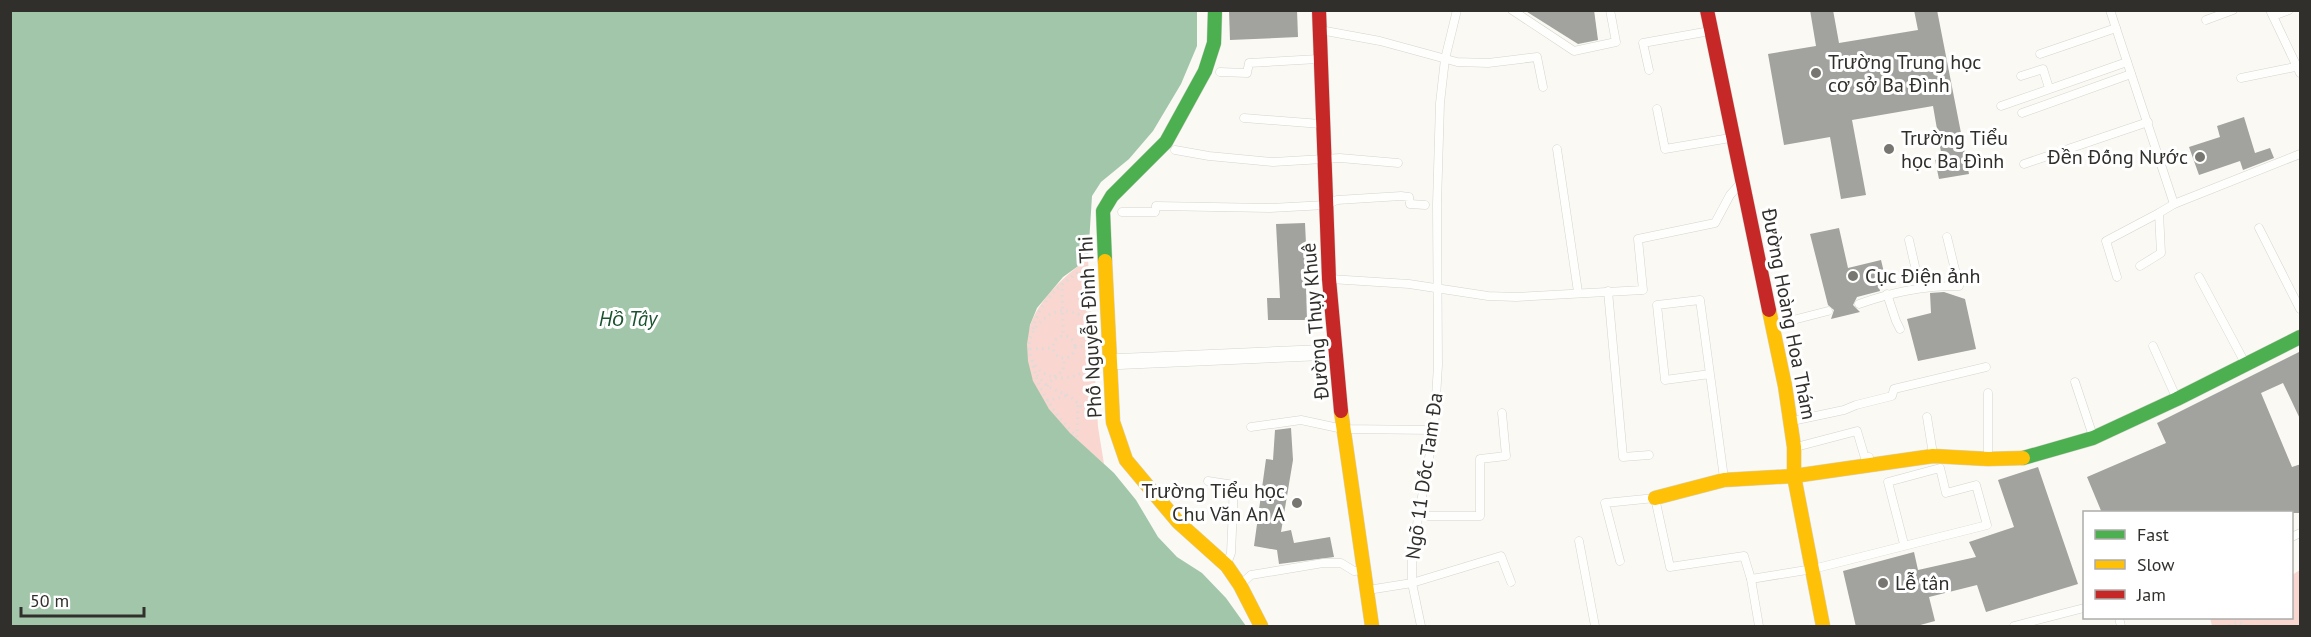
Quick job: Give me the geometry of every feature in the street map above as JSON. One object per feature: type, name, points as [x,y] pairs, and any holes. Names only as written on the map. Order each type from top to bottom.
[{"type":"street","name":"Phố Nguyễn Đình Thi","points":[[1215,10],[1214,43],[1205,71],[1166,142],[1112,196],[1103,211],[1101,363],[1113,422],[1126,460],[1178,522],[1227,566],[1240,585],[1261,627]]},
{"type":"street","name":"Đường Thụy Khuê","points":[[1319,10],[1329,279],[1335,352],[1343,429],[1372,627]]},
{"type":"street","name":"Đường Hoàng Hoa Thám","points":[[1707,10],[1772,325],[1794,447],[1794,476],[1823,627]]},
{"type":"street","points":[[1656,498],[1724,480],[1794,476],[1933,456],[2021,458],[2093,438],[2301,337]]},
{"type":"street","points":[[1101,363],[1335,352]]},
{"type":"lane","name":"Ngõ 11 Dốc Tam Đa","points":[[1421,627],[1412,584],[1412,552],[1434,430],[1438,365],[1437,204],[1440,103],[1445,59],[1458,10]]},
{"type":"lane","points":[[1512,10],[1574,51],[1616,42],[1610,10]]},
{"type":"lane","points":[[2110,10],[2174,204]]},
{"type":"lane","points":[[2206,20],[2233,10]]},
{"type":"lane","points":[[2241,78],[2300,68],[2271,13],[2289,10]]},
{"type":"lane","points":[[2040,54],[2116,28]]},
{"type":"lane","points":[[1319,30],[1380,41],[1457,62],[1488,63],[1537,57],[1543,87]]},
{"type":"lane","points":[[1648,70],[1643,43],[1712,30]]},
{"type":"lane","points":[[1220,72],[1247,73],[1249,63],[1320,59]]},
{"type":"lane","points":[[2001,106],[2127,62]]},
{"type":"lane","points":[[2021,76],[2043,69],[2049,88]]},
{"type":"lane","points":[[2022,113],[2131,74]]},
{"type":"lane","points":[[1657,109],[1665,149],[1732,137]]},
{"type":"lane","points":[[1244,118],[1322,123]]},
{"type":"lane","points":[[2024,164],[2148,123]]},
{"type":"lane","points":[[1557,149],[1578,292]]},
{"type":"lane","points":[[1175,150],[1263,162],[1340,158],[1398,163]]},
{"type":"lane","points":[[2117,277],[2106,241],[2174,204],[2301,154]]},
{"type":"lane","points":[[1329,279],[1409,284],[1488,296],[1516,297],[1643,290],[1638,239],[1715,223],[1730,195],[1742,182]]},
{"type":"lane","points":[[1122,212],[1155,212],[1156,206],[1270,208],[1326,205],[1337,200],[1401,196],[1409,197],[1410,204],[1425,205]]},
{"type":"lane","points":[[2140,266],[2161,253],[2159,213]]},
{"type":"lane","points":[[2259,228],[2301,309]]},
{"type":"lane","points":[[1859,304],[1887,294],[1920,288],[1959,286],[1947,237]]},
{"type":"lane","points":[[1909,240],[1920,288]]},
{"type":"lane","points":[[2199,277],[2246,364]]},
{"type":"lane","points":[[1608,291],[1623,457],[1649,455]]},
{"type":"lane","points":[[1887,294],[1900,329]]},
{"type":"lane","points":[[1710,374],[1665,381],[1657,305],[1700,300],[1710,374],[1724,480]]},
{"type":"lane","points":[[1772,325],[1828,311]]},
{"type":"lane","points":[[2153,346],[2177,399]]},
{"type":"lane","points":[[1790,421],[1844,410],[1892,396],[1894,389],[1986,367]]},
{"type":"lane","points":[[2075,382],[2093,438]]},
{"type":"lane","points":[[1988,393],[1988,459]]},
{"type":"lane","points":[[1417,516],[1480,516],[1480,459],[1506,456],[1502,413]]},
{"type":"lane","points":[[1927,417],[1933,456]]},
{"type":"lane","points":[[1251,427],[1301,420],[1343,429],[1434,430]]},
{"type":"lane","points":[[1794,447],[1857,430],[1865,458],[1884,454]]},
{"type":"lane","points":[[1751,579],[1813,569],[1904,544],[1987,525],[1976,485],[1946,492],[1940,468],[1888,482],[1904,544]]},
{"type":"lane","points":[[1208,480],[1234,485],[1231,553],[1227,566]]},
{"type":"lane","points":[[1620,561],[1605,503],[1656,498],[1670,567],[1744,556],[1751,579],[1759,626]]},
{"type":"lane","points":[[1580,541],[1595,627]]},
{"type":"lane","points":[[1367,591],[1412,584],[1501,556],[1511,582]]},
{"type":"lane","points":[[1240,585],[1251,574],[1323,563],[1341,563],[1354,571],[1364,570]]},
{"type":"lane","points":[[2014,627],[2083,609]]},
{"type":"path","points":[[1078,403],[1077,437],[1047,401],[1034,372],[1030,349],[1031,336],[1036,318],[1062,282],[1095,261]]},
{"type":"path","points":[[1062,282],[1063,335]]},
{"type":"path","points":[[1031,336],[1043,318],[1063,310],[1075,312],[1092,321]]},
{"type":"path","points":[[1063,335],[1073,340],[1075,347],[1072,354],[1064,358],[1055,355],[1052,348],[1054,341],[1063,335]]},
{"type":"path","points":[[1075,347],[1100,345]]},
{"type":"path","points":[[1030,349],[1052,348]]},
{"type":"path","points":[[1031,358],[1038,367],[1054,377],[1067,379],[1079,376],[1101,363]]},
{"type":"path","points":[[1047,386],[1063,371],[1064,358]]},
{"type":"path","points":[[1034,372],[1047,386],[1068,395],[1099,422]]},
{"type":"path","points":[[1047,401],[1068,395]]},
{"type":"path","points":[[2229,627],[2240,619]]},
{"type":"path","points":[[2238,622],[2246,627]]},
{"type":"shaded area","points":[[1088,259],[1098,427],[1104,464],[1075,438],[1049,409],[1035,386],[1028,365],[1026,344],[1030,325],[1039,307],[1068,274]]},
{"type":"shaded area","points":[[2300,570],[2300,626],[2212,626],[2210,619],[2293,619],[2293,574]]},
{"type":"water","name":"Hồ Tây","points":[[10,11],[1197,11],[1197,46],[1181,84],[1153,131],[1129,159],[1101,182],[1092,196],[1088,259],[1063,277],[1037,308],[1030,325],[1027,344],[1028,361],[1033,381],[1049,409],[1070,433],[1114,473],[1136,500],[1158,537],[1177,557],[1202,573],[1226,598],[1246,626],[11,626]]},
{"type":"building","points":[[1229,10],[1297,10],[1298,37],[1230,40]]},
{"type":"building","points":[[1524,10],[1594,10],[1598,40],[1578,44]]},
{"type":"building","points":[[1810,10],[1833,10],[1839,43],[1918,30],[1914,10],[1937,10],[1969,174],[1939,179],[1935,160],[1942,158],[1933,106],[1852,120],[1866,195],[1841,199],[1830,137],[1784,145],[1768,54],[1816,46]]},
{"type":"building","points":[[2244,117],[2255,153],[2270,148],[2274,158],[2243,170],[2240,161],[2199,175],[2189,147],[2220,137],[2217,126]]},
{"type":"building","points":[[1305,223],[1307,320],[1268,320],[1267,298],[1280,298],[1276,224]]},
{"type":"building","name":"Cục Điện ảnh","points":[[1839,228],[1848,268],[1881,260],[1887,285],[1879,287],[1880,291],[1857,297],[1853,305],[1860,312],[1831,319],[1834,310],[1828,305],[1810,234]]},
{"type":"building","points":[[1944,292],[1965,299],[1976,349],[1918,361],[1907,319],[1931,313],[1930,293]]},
{"type":"building","points":[[2301,351],[2301,421],[2283,383],[2261,393],[2292,467],[2301,464],[2301,513],[2293,513],[2293,511],[2101,511],[2087,477],[2166,443],[2157,423]]},
{"type":"building","points":[[1291,428],[1293,460],[1281,532],[1291,530],[1294,543],[1330,537],[1334,557],[1279,564],[1277,550],[1254,546],[1266,459],[1273,460],[1275,430]]},
{"type":"building","points":[[2038,467],[2078,584],[1986,612],[1977,585],[1929,597],[1935,621],[1913,627],[1856,627],[1843,571],[1914,552],[1918,570],[1976,557],[1969,542],[2014,527],[1998,480]]},
{"type":"traffic: fast","points":[[1105,261],[1103,211],[1112,196],[1166,142],[1205,71],[1214,43],[1215,10]]},
{"type":"traffic: fast","points":[[2023,458],[2093,438],[2300,337]]},
{"type":"traffic: slow","points":[[1105,261],[1113,422],[1126,460],[1178,522],[1227,566],[1240,585],[1261,626]]},
{"type":"traffic: slow","points":[[1769,310],[1785,386],[1794,447],[1794,476],[1823,626]]},
{"type":"traffic: slow","points":[[1341,411],[1372,626]]},
{"type":"traffic: slow","points":[[1655,498],[1724,480],[1794,476],[1933,456],[2023,458]]},
{"type":"traffic: jam","points":[[1319,10],[1329,279],[1341,411]]},
{"type":"traffic: jam","points":[[1707,10],[1769,310]]},
{"type":"place","name":"Trường Trung học cơ sở Ba Đình","points":[[1816,73]]},
{"type":"place","name":"Trường Tiểu học Ba Đình","points":[[1889,149]]},
{"type":"place","name":"Đền Đống Nước","points":[[2200,157]]},
{"type":"place","name":"Cục Điện ảnh","points":[[1853,276]]},
{"type":"place","name":"Trường Tiểu học Chu Văn An A","points":[[1297,503]]},
{"type":"place","name":"Lễ tân","points":[[1883,583]]}]
